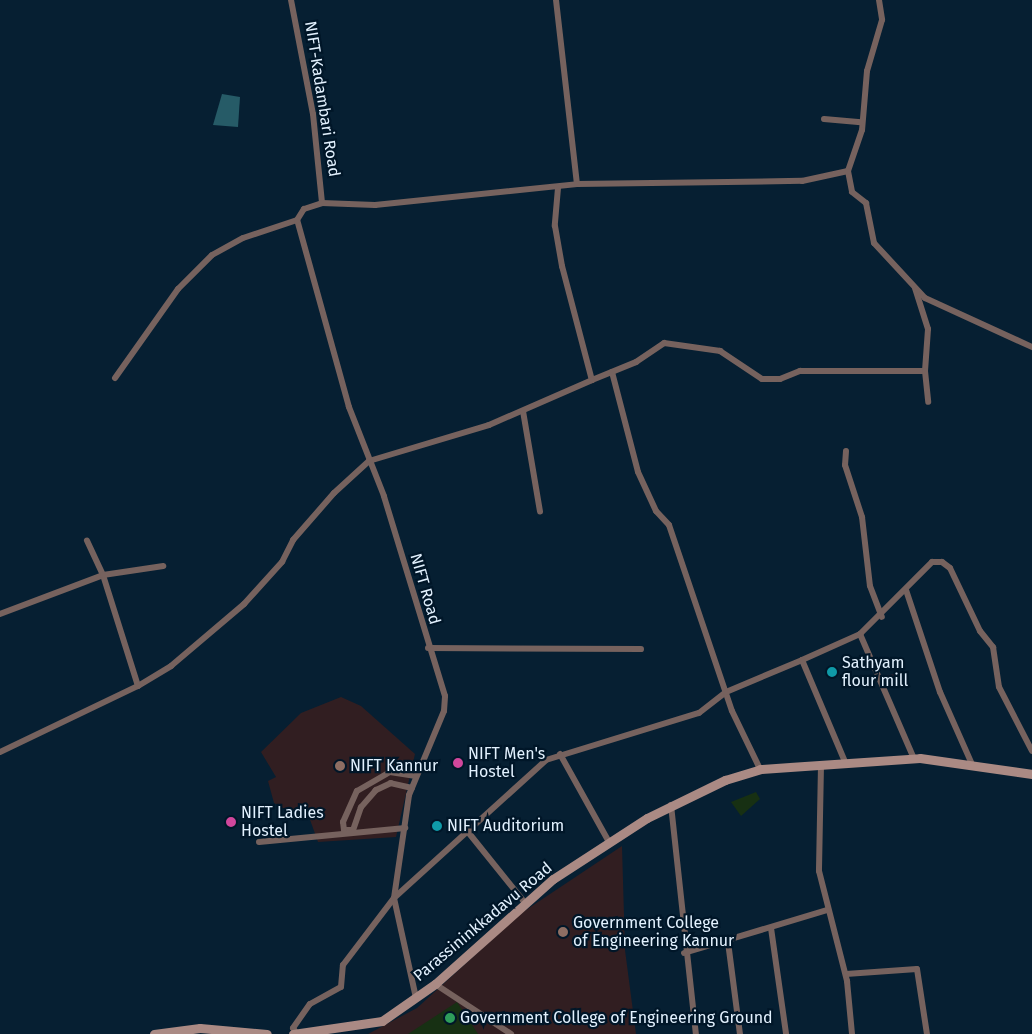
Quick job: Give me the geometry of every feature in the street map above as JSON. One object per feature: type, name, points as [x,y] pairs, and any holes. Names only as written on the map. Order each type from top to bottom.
[{"type":"main road","name":"Parassininkkadavu Road","points":[[293,1034],[382,1021],[435,984],[525,902],[610,844],[672,805],[760,769],[844,762],[914,759],[971,762],[1032,774]]},
{"type":"main road","points":[[154,1034],[200,1028],[267,1034]]},
{"type":"street","name":"NIFT-Kadambari Road","points":[[291,0],[313,114],[322,203]]},
{"type":"street","points":[[556,0],[577,184]]},
{"type":"street","points":[[879,0],[882,20],[867,71],[860,143],[848,171],[852,192],[866,203],[874,243],[915,288],[951,312],[1032,347]]},
{"type":"street","points":[[824,119],[861,122]]},
{"type":"street","points":[[115,378],[178,289],[212,255],[243,238],[298,220],[304,209],[322,203],[375,205],[558,188],[577,184],[802,181],[848,171]]},
{"type":"street","points":[[558,188],[555,226],[562,266],[592,380]]},
{"type":"street","name":"NIFT Road","points":[[298,220],[316,298],[369,461],[384,496],[428,648],[445,696],[444,711],[412,788],[394,898],[416,998]]},
{"type":"street","points":[[915,288],[928,329],[925,372],[928,402]]},
{"type":"street","points":[[0,752],[138,686],[171,666],[244,604],[282,562],[293,540],[334,493],[369,461],[438,443],[523,412],[612,372],[664,343],[720,351],[762,379],[780,379],[800,371],[925,372]]},
{"type":"street","points":[[612,372],[638,472],[677,547],[726,692],[760,769]]},
{"type":"street","points":[[523,412],[540,512]]},
{"type":"street","points":[[846,451],[844,465],[862,517],[870,586],[882,617]]},
{"type":"street","points":[[87,541],[102,575],[138,686]]},
{"type":"street","points":[[297,1034],[293,1028],[310,1004],[341,987],[343,966],[394,898],[546,760],[560,754],[699,713],[726,692],[860,634],[882,617],[932,562],[950,568],[980,631],[993,647],[999,687],[1032,751]]},
{"type":"street","points":[[0,614],[102,575],[163,566]]},
{"type":"street","points":[[906,590],[940,692],[971,762]]},
{"type":"street","points":[[860,634],[914,759]]},
{"type":"street","points":[[428,648],[641,649]]},
{"type":"street","points":[[802,660],[844,762]]},
{"type":"street","points":[[560,754],[610,844]]},
{"type":"street","points":[[820,765],[816,843],[827,910],[846,974],[852,1034]]},
{"type":"street","points":[[412,788],[391,783],[376,790],[361,807],[354,830],[344,830],[343,822],[357,791],[383,774],[416,776]]},
{"type":"street","points":[[672,805],[684,952],[696,1034]]},
{"type":"street","points":[[259,842],[405,828]]},
{"type":"street","points":[[468,832],[525,902]]},
{"type":"street","points":[[684,952],[728,942],[827,910]]},
{"type":"street","points":[[771,928],[786,1034]]},
{"type":"street","points":[[728,942],[740,1034]]},
{"type":"street","points":[[846,974],[917,969],[927,1034]]},
{"type":"street","points":[[435,984],[511,1034]]},
{"type":"shaded area","points":[[222,94],[240,97],[238,127],[213,125]]},
{"type":"shaded area","points":[[896,674],[898,681],[885,684],[881,676]]},
{"type":"shaded area","name":"NIFT Kannur","points":[[341,697],[361,706],[415,754],[396,837],[318,842],[304,803],[292,813],[274,803],[268,781],[276,777],[261,752],[301,713]]},
{"type":"shaded area","points":[[756,792],[760,799],[741,816],[731,802]]},
{"type":"shaded area","name":"Government College of Engineering Kannur","points":[[622,846],[625,950],[636,1034],[368,1034],[417,1008],[520,914]]},
{"type":"shaded area","name":"Government College of Engineering Ground","points":[[457,1002],[478,1034],[408,1034]]},
{"type":"place","name":"Sathyam flour mill","points":[[832,672]]},
{"type":"place","name":"NIFT Men's Hostel","points":[[458,763]]},
{"type":"place","name":"NIFT Kannur","points":[[340,766]]},
{"type":"place","name":"NIFT Ladies Hostel","points":[[231,822]]},
{"type":"place","name":"NIFT Auditorium","points":[[437,826]]},
{"type":"place","name":"Government College of Engineering Kannur","points":[[563,932]]},
{"type":"place","name":"Government College of Engineering Ground","points":[[450,1018]]}]
